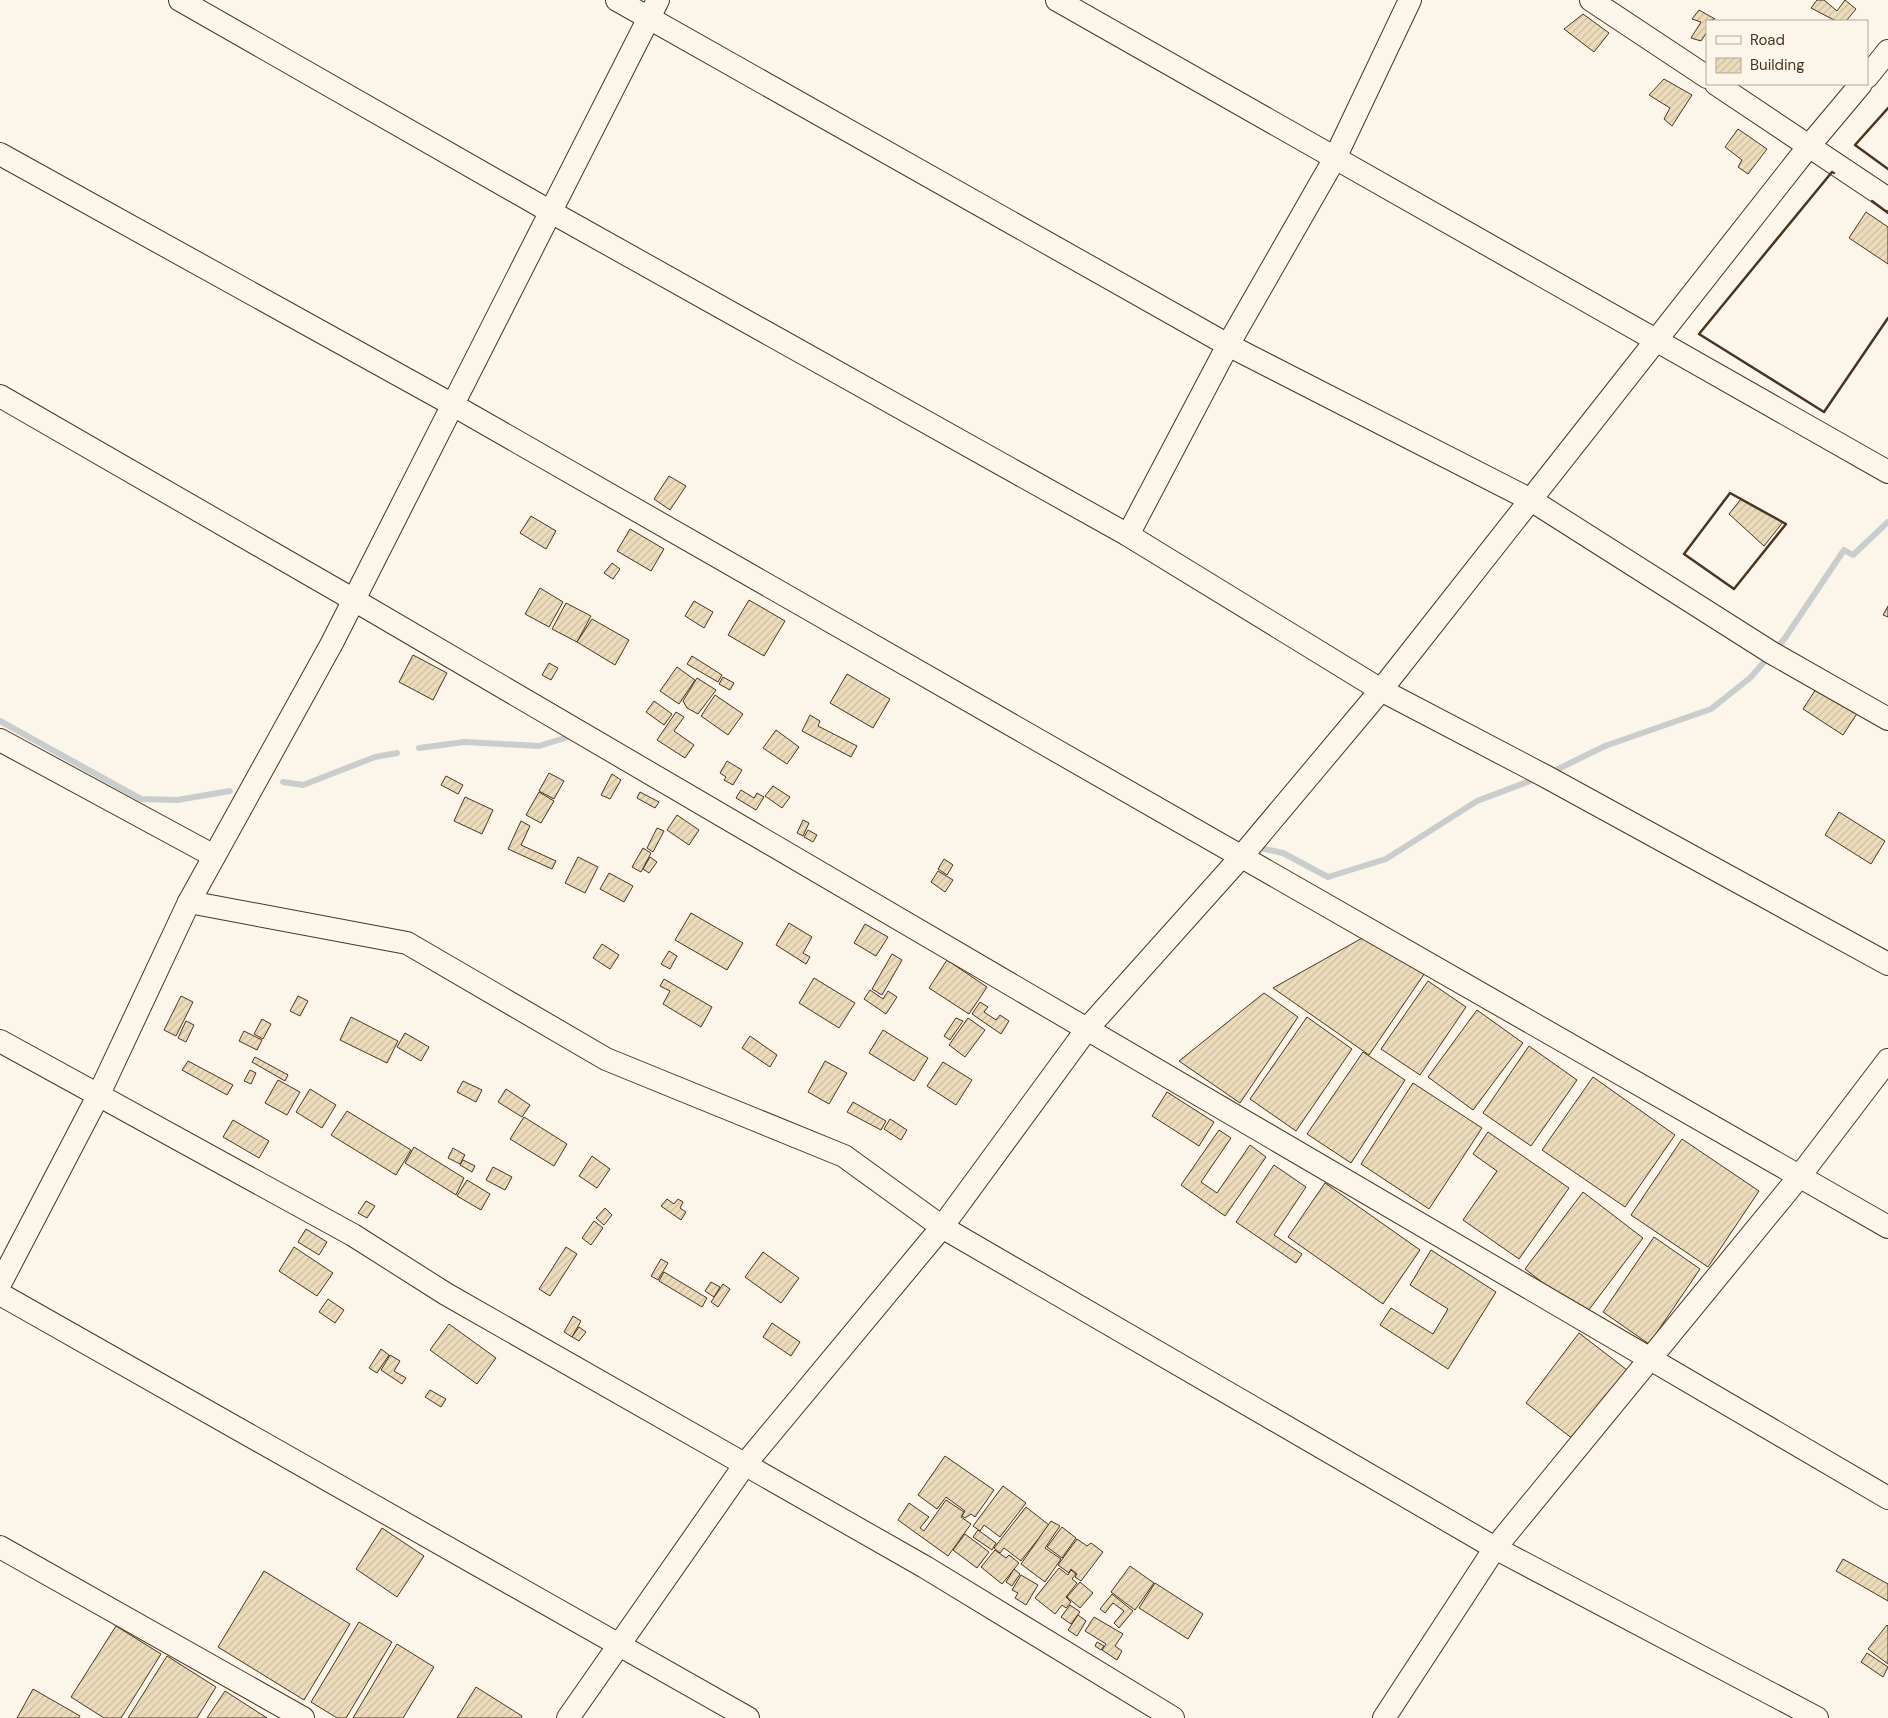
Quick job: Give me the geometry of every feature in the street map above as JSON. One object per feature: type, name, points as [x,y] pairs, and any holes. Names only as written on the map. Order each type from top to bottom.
[{"type":"street","points":[[180,0],[551,212],[1128,535],[1380,690],[1545,776],[1888,964]]},
{"type":"street","points":[[617,0],[654,9],[1228,345],[1531,500],[1772,653],[1888,718]]},
{"type":"street","points":[[1057,0],[1888,472]]},
{"type":"street","points":[[1128,535],[1228,345],[1335,158],[1410,0]]},
{"type":"street","points":[[1592,0],[1706,76]]},
{"type":"street","points":[[0,1284],[98,1096],[188,902],[354,600],[654,9]]},
{"type":"street","points":[[1868,76],[1888,51]]},
{"type":"street","points":[[1718,85],[1888,199]]},
{"type":"street","points":[[568,1718],[746,1463],[942,1227],[1087,1029],[1241,857],[1380,690],[1809,146],[1860,85]]},
{"type":"street","points":[[0,154],[453,405],[1888,1227]]},
{"type":"street","points":[[0,396],[354,600],[1888,1498]]},
{"type":"street","points":[[0,740],[214,856]]},
{"type":"street","points":[[188,902],[407,943],[606,1059],[844,1156],[942,1227],[1495,1548],[1817,1718]]},
{"type":"street","points":[[0,1041],[353,1235],[446,1294],[746,1463],[925,1567],[1173,1718]]},
{"type":"street","points":[[1384,1718],[1495,1548],[1800,1177],[1888,1060]]},
{"type":"street","points":[[0,1294],[748,1718]]},
{"type":"street","points":[[0,1547],[303,1718]]},
{"type":"building","points":[[1817,0],[1824,0],[1837,11],[1845,0],[1856,9],[1847,20],[1834,20],[1811,8]]},
{"type":"building","points":[[1699,10],[1715,19],[1706,20],[1706,34],[1701,41],[1691,38],[1701,22],[1692,19]]},
{"type":"building","points":[[1583,14],[1609,33],[1594,52],[1564,29]]},
{"type":"building","points":[[1664,79],[1692,95],[1672,126],[1664,119],[1670,108],[1649,95]]},
{"type":"building","points":[[1738,129],[1767,149],[1748,174],[1738,167],[1742,160],[1725,147]]},
{"type":"building","points":[[1866,212],[1888,227],[1888,264],[1849,238]]},
{"type":"building","points":[[669,476],[686,486],[670,510],[654,499]]},
{"type":"building","points":[[1741,499],[1783,522],[1764,546],[1729,514]]},
{"type":"building","points":[[531,516],[556,531],[546,549],[520,533]]},
{"type":"building","points":[[630,529],[664,549],[651,571],[617,551]]},
{"type":"building","points":[[612,563],[620,569],[613,579],[604,573]]},
{"type":"building","points":[[540,588],[563,602],[549,627],[525,614]]},
{"type":"building","points":[[749,600],[785,621],[764,656],[728,635]]},
{"type":"building","points":[[694,601],[713,612],[704,628],[685,616]]},
{"type":"building","points":[[566,603],[591,616],[577,642],[552,629]]},
{"type":"building","points":[[1888,606],[1888,617],[1883,615]]},
{"type":"building","points":[[592,619],[629,640],[615,665],[577,642]]},
{"type":"building","points":[[413,655],[447,673],[433,700],[399,682]]},
{"type":"building","points":[[692,656],[722,675],[718,682],[687,664]]},
{"type":"building","points":[[549,663],[558,668],[551,680],[542,675]]},
{"type":"building","points":[[677,667],[695,680],[679,704],[660,691]]},
{"type":"building","points":[[847,674],[890,699],[873,728],[830,703]]},
{"type":"building","points":[[723,677],[734,683],[730,690],[719,684]]},
{"type":"building","points":[[697,678],[716,690],[698,714],[687,708],[683,701]]},
{"type":"building","points":[[1820,683],[1860,709],[1843,735],[1803,709]]},
{"type":"building","points":[[715,695],[743,714],[728,735],[701,716]]},
{"type":"building","points":[[654,701],[672,714],[664,725],[646,712]]},
{"type":"building","points":[[676,712],[684,717],[674,731],[694,745],[685,758],[657,740]]},
{"type":"building","points":[[810,715],[820,721],[818,726],[857,746],[851,757],[802,731]]},
{"type":"building","points":[[776,730],[799,747],[787,764],[763,748]]},
{"type":"building","points":[[727,761],[742,770],[733,785],[724,780],[726,777],[720,773]]},
{"type":"building","points":[[549,773],[564,781],[554,799],[539,791]]},
{"type":"building","points":[[612,774],[621,780],[610,799],[601,795]]},
{"type":"building","points":[[446,776],[463,785],[458,794],[441,785]]},
{"type":"building","points":[[773,786],[790,797],[782,808],[765,796]]},
{"type":"building","points":[[741,790],[754,798],[757,793],[764,797],[756,810],[736,798]]},
{"type":"building","points":[[539,792],[554,801],[541,823],[526,815]]},
{"type":"building","points":[[640,792],[659,802],[655,808],[637,798]]},
{"type":"building","points":[[465,797],[493,810],[482,834],[454,821]]},
{"type":"building","points":[[1839,812],[1885,841],[1871,864],[1825,835]]},
{"type":"building","points":[[677,815],[699,830],[689,845],[667,830]]},
{"type":"building","points":[[803,820],[809,823],[803,836],[797,833]]},
{"type":"building","points":[[521,821],[530,826],[521,845],[556,861],[552,869],[508,849]]},
{"type":"building","points":[[657,828],[664,831],[653,852],[647,848]]},
{"type":"building","points":[[808,830],[817,835],[813,842],[804,837]]},
{"type":"building","points":[[643,848],[651,853],[641,872],[632,867]]},
{"type":"building","points":[[578,857],[598,867],[585,893],[565,883]]},
{"type":"building","points":[[650,857],[657,862],[649,873],[643,869]]},
{"type":"building","points":[[944,859],[953,865],[947,875],[938,869]]},
{"type":"building","points":[[938,871],[953,880],[945,892],[931,882]]},
{"type":"building","points":[[609,873],[633,886],[624,902],[600,889]]},
{"type":"building","points":[[691,913],[743,943],[727,970],[675,940]]},
{"type":"building","points":[[789,923],[812,937],[803,953],[810,957],[806,964],[776,945]]},
{"type":"building","points":[[865,924],[888,937],[876,956],[854,943]]},
{"type":"building","points":[[1373,932],[1427,970],[1369,1055],[1273,988]]},
{"type":"building","points":[[602,944],[619,955],[610,969],[593,958]]},
{"type":"building","points":[[669,951],[677,956],[670,969],[661,964]]},
{"type":"building","points":[[892,954],[902,960],[882,995],[872,989]]},
{"type":"building","points":[[947,960],[987,987],[969,1014],[929,988]]},
{"type":"building","points":[[814,978],[855,1003],[839,1028],[799,1003]]},
{"type":"building","points":[[664,979],[712,1007],[701,1027],[663,1004],[670,991],[660,986]]},
{"type":"building","points":[[1428,981],[1466,1007],[1420,1075],[1381,1049]]},
{"type":"building","points":[[870,990],[883,999],[888,991],[897,997],[886,1014],[864,999]]},
{"type":"building","points":[[1264,993],[1298,1017],[1240,1103],[1179,1061]]},
{"type":"building","points":[[181,996],[193,1002],[176,1036],[164,1030]]},
{"type":"building","points":[[298,996],[308,1001],[300,1016],[290,1011]]},
{"type":"building","points":[[980,1002],[988,1007],[984,1012],[996,1020],[1000,1015],[1009,1021],[1001,1034],[972,1014]]},
{"type":"building","points":[[1477,1010],[1523,1043],[1473,1110],[1428,1077]]},
{"type":"building","points":[[351,1017],[398,1041],[387,1063],[340,1040]]},
{"type":"building","points":[[1307,1017],[1352,1049],[1296,1131],[1250,1099]]},
{"type":"building","points":[[956,1018],[963,1021],[950,1040],[944,1036]]},
{"type":"building","points":[[968,1018],[985,1030],[965,1057],[949,1045]]},
{"type":"building","points":[[262,1019],[271,1024],[263,1039],[254,1034]]},
{"type":"building","points":[[186,1021],[194,1025],[186,1042],[178,1038]]},
{"type":"building","points":[[883,1030],[928,1058],[914,1081],[869,1053]]},
{"type":"building","points":[[244,1031],[262,1040],[257,1050],[239,1041]]},
{"type":"building","points":[[405,1033],[429,1047],[421,1061],[397,1047]]},
{"type":"building","points":[[750,1036],[777,1055],[770,1067],[742,1048]]},
{"type":"building","points":[[1529,1046],[1577,1080],[1531,1146],[1483,1113]]},
{"type":"building","points":[[1363,1052],[1405,1080],[1351,1163],[1307,1134]]},
{"type":"building","points":[[255,1057],[288,1075],[285,1081],[252,1062]]},
{"type":"building","points":[[188,1061],[233,1085],[227,1095],[182,1070]]},
{"type":"building","points":[[825,1061],[847,1073],[829,1104],[808,1092]]},
{"type":"building","points":[[943,1062],[972,1080],[956,1105],[927,1086]]},
{"type":"building","points":[[250,1070],[256,1073],[251,1084],[244,1081]]},
{"type":"building","points":[[1593,1077],[1675,1135],[1625,1207],[1542,1150]]},
{"type":"building","points":[[278,1080],[300,1092],[287,1115],[265,1103]]},
{"type":"building","points":[[463,1081],[482,1090],[476,1102],[457,1092]]},
{"type":"building","points":[[1413,1083],[1482,1128],[1429,1209],[1361,1164]]},
{"type":"building","points":[[310,1089],[336,1105],[322,1128],[296,1112]]},
{"type":"building","points":[[506,1089],[530,1105],[522,1117],[498,1102]]},
{"type":"building","points":[[1167,1092],[1214,1122],[1199,1146],[1152,1116]]},
{"type":"building","points":[[853,1102],[886,1121],[881,1130],[847,1112]]},
{"type":"building","points":[[347,1111],[411,1150],[396,1175],[331,1135]]},
{"type":"building","points":[[524,1117],[567,1144],[554,1166],[510,1139]]},
{"type":"building","points":[[890,1119],[907,1130],[901,1140],[884,1129]]},
{"type":"building","points":[[233,1120],[269,1141],[259,1158],[223,1137]]},
{"type":"building","points":[[1219,1130],[1231,1138],[1201,1182],[1217,1193],[1250,1145],[1266,1157],[1225,1216],[1181,1185]]},
{"type":"building","points":[[1488,1132],[1569,1188],[1519,1259],[1463,1220],[1497,1171],[1473,1154]]},
{"type":"building","points":[[1682,1139],[1759,1191],[1708,1267],[1631,1215]]},
{"type":"building","points":[[414,1147],[464,1178],[456,1195],[405,1163]]},
{"type":"building","points":[[453,1148],[465,1155],[460,1164],[448,1158]]},
{"type":"building","points":[[592,1156],[610,1169],[597,1188],[579,1176]]},
{"type":"building","points":[[463,1160],[475,1166],[472,1172],[460,1165]]},
{"type":"building","points":[[1274,1165],[1306,1187],[1274,1235],[1302,1254],[1296,1263],[1236,1222]]},
{"type":"building","points":[[493,1167],[512,1177],[505,1190],[486,1180]]},
{"type":"building","points":[[467,1180],[490,1194],[481,1210],[457,1196]]},
{"type":"building","points":[[1325,1183],[1420,1250],[1383,1304],[1288,1237]]},
{"type":"building","points":[[1583,1192],[1643,1238],[1585,1315],[1525,1269]]},
{"type":"building","points":[[667,1199],[674,1204],[678,1199],[683,1202],[680,1208],[686,1212],[681,1220],[661,1206]]},
{"type":"building","points":[[366,1201],[375,1206],[367,1218],[358,1213]]},
{"type":"building","points":[[605,1208],[612,1215],[604,1225],[596,1218]]},
{"type":"building","points":[[594,1221],[603,1228],[591,1245],[582,1238]]},
{"type":"building","points":[[306,1229],[327,1242],[319,1255],[298,1242]]},
{"type":"building","points":[[1654,1237],[1700,1269],[1649,1344],[1603,1312]]},
{"type":"building","points":[[294,1247],[333,1273],[317,1296],[279,1271]]},
{"type":"building","points":[[566,1247],[577,1254],[550,1296],[539,1289]]},
{"type":"building","points":[[1431,1250],[1496,1292],[1448,1369],[1380,1325],[1391,1308],[1433,1334],[1448,1309],[1410,1285]]},
{"type":"building","points":[[763,1252],[799,1278],[781,1303],[745,1277]]},
{"type":"building","points":[[661,1259],[668,1263],[658,1280],[651,1276]]},
{"type":"building","points":[[664,1272],[707,1298],[702,1307],[659,1281]]},
{"type":"building","points":[[711,1282],[720,1287],[714,1297],[705,1291]]},
{"type":"building","points":[[723,1284],[730,1289],[718,1307],[711,1302]]},
{"type":"building","points":[[328,1299],[344,1310],[335,1323],[319,1312]]},
{"type":"building","points":[[573,1316],[581,1321],[572,1337],[564,1332]]},
{"type":"building","points":[[772,1323],[800,1342],[791,1356],[763,1337]]},
{"type":"building","points":[[449,1324],[496,1358],[477,1384],[430,1350]]},
{"type":"building","points":[[579,1327],[586,1332],[579,1341],[572,1337]]},
{"type":"building","points":[[1579,1333],[1627,1370],[1573,1439],[1526,1403]]},
{"type":"building","points":[[381,1349],[389,1355],[377,1373],[369,1368]]},
{"type":"building","points":[[390,1355],[400,1361],[394,1371],[406,1378],[402,1384],[381,1370]]},
{"type":"building","points":[[430,1390],[446,1399],[441,1407],[425,1397]]},
{"type":"building","points":[[945,1456],[994,1490],[975,1517],[971,1514],[965,1518],[962,1516],[965,1511],[946,1497],[937,1509],[918,1495]]},
{"type":"building","points":[[1003,1486],[1026,1503],[1000,1537],[984,1525],[980,1531],[973,1526]]},
{"type":"building","points":[[946,1500],[964,1512],[961,1517],[971,1524],[948,1556],[898,1520],[909,1503],[929,1517],[920,1528],[924,1531]]},
{"type":"building","points":[[1026,1507],[1049,1525],[1021,1561],[1004,1548],[1000,1553],[994,1548]]},
{"type":"building","points":[[1051,1521],[1060,1526],[1045,1548],[1061,1559],[1045,1582],[1021,1564]]},
{"type":"building","points":[[1062,1527],[1076,1538],[1062,1558],[1047,1547]]},
{"type":"building","points":[[382,1528],[424,1556],[397,1597],[356,1569]]},
{"type":"building","points":[[978,1530],[996,1543],[992,1550],[973,1537]]},
{"type":"building","points":[[965,1534],[989,1552],[977,1568],[953,1550]]},
{"type":"building","points":[[1077,1539],[1087,1546],[1091,1543],[1103,1552],[1081,1581],[1075,1577],[1077,1574],[1071,1569],[1069,1573],[1058,1565]]},
{"type":"building","points":[[995,1550],[1006,1558],[1009,1555],[1019,1563],[1002,1584],[981,1567]]},
{"type":"building","points":[[1843,1559],[1888,1584],[1888,1601],[1836,1571]]},
{"type":"building","points":[[1130,1566],[1154,1583],[1135,1610],[1111,1592]]},
{"type":"building","points":[[1059,1568],[1068,1575],[1071,1570],[1076,1574],[1072,1579],[1077,1583],[1066,1597],[1071,1602],[1066,1608],[1062,1605],[1055,1614],[1035,1598]]},
{"type":"building","points":[[1014,1569],[1020,1574],[1012,1586],[1006,1582]]},
{"type":"building","points":[[264,1571],[350,1624],[304,1700],[218,1647]]},
{"type":"building","points":[[1021,1575],[1038,1585],[1026,1605],[1015,1598],[1018,1593],[1012,1590]]},
{"type":"building","points":[[1080,1582],[1093,1593],[1080,1608],[1067,1597]]},
{"type":"building","points":[[1155,1583],[1203,1614],[1188,1639],[1139,1608]]},
{"type":"building","points":[[1112,1594],[1133,1611],[1119,1628],[1114,1623],[1124,1611],[1113,1603],[1105,1613],[1100,1609]]},
{"type":"building","points":[[1070,1605],[1080,1612],[1071,1624],[1061,1617]]},
{"type":"building","points":[[1078,1615],[1086,1621],[1077,1636],[1068,1630]]},
{"type":"building","points":[[1094,1617],[1123,1634],[1115,1646],[1122,1651],[1117,1660],[1102,1650],[1106,1644],[1085,1631]]},
{"type":"building","points":[[359,1622],[392,1642],[346,1718],[337,1718],[311,1702]]},
{"type":"building","points":[[116,1626],[161,1654],[121,1718],[104,1718],[71,1697]]},
{"type":"building","points":[[1888,1626],[1888,1664],[1868,1649]]},
{"type":"building","points":[[1097,1642],[1104,1646],[1101,1650],[1095,1646]]},
{"type":"building","points":[[397,1644],[434,1667],[403,1718],[353,1718]]},
{"type":"building","points":[[1867,1653],[1888,1667],[1883,1677],[1861,1662]]},
{"type":"building","points":[[167,1656],[216,1687],[197,1718],[128,1718]]},
{"type":"building","points":[[476,1687],[522,1716],[521,1718],[457,1718]]},
{"type":"building","points":[[33,1689],[80,1716],[79,1718],[17,1718]]},
{"type":"building","points":[[225,1691],[267,1718],[207,1718]]},
{"type":"waterway","points":[[1550,773],[1605,746],[1711,709],[1750,678],[1785,638],[1844,550],[1853,555],[1888,522]]},
{"type":"waterway","points":[[0,721],[141,799],[177,800],[230,791]]},
{"type":"waterway","points":[[419,748],[464,742],[539,746],[568,737]]},
{"type":"waterway","points":[[283,782],[303,785],[375,757],[397,753]]},
{"type":"waterway","points":[[1256,847],[1283,853],[1328,877],[1386,859],[1477,801],[1538,778]]},
{"type":"wall","points":[[1888,108],[1855,145],[1888,169]]},
{"type":"wall","points":[[1834,173],[1832,172],[1699,334],[1824,412],[1888,318]]},
{"type":"wall","points":[[1872,201],[1888,213]]},
{"type":"wall","points":[[1730,493],[1786,524],[1734,589],[1684,554],[1730,493]]}]
